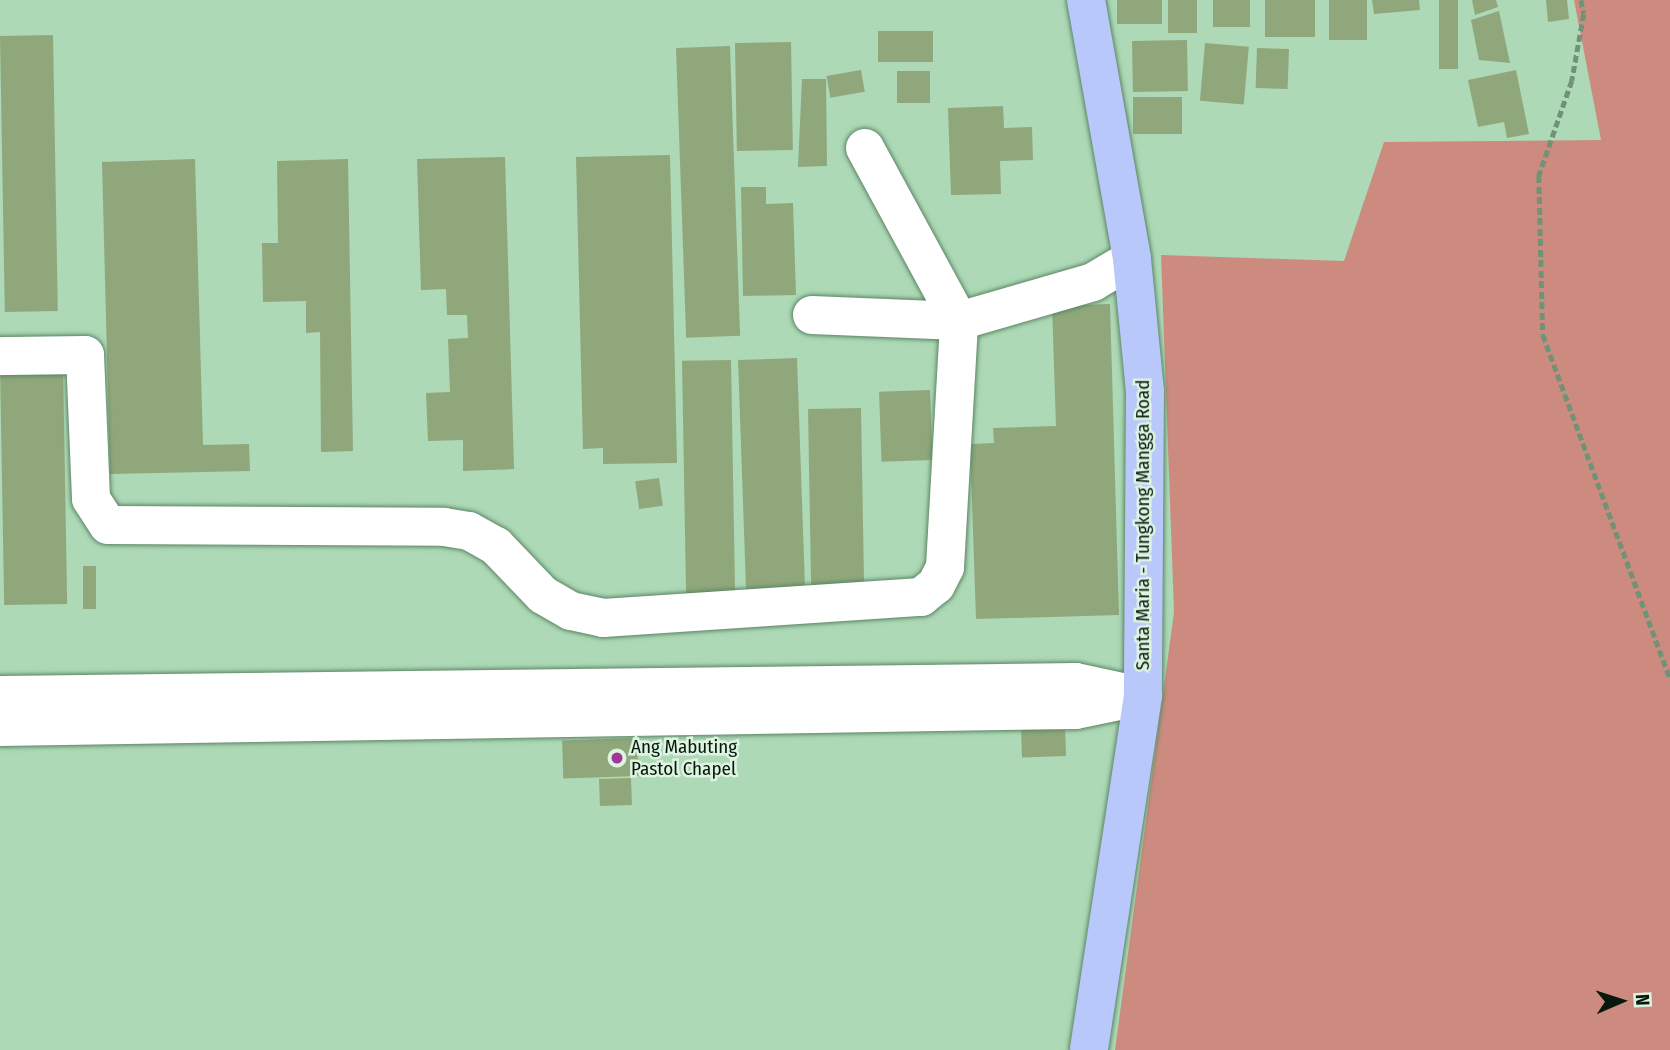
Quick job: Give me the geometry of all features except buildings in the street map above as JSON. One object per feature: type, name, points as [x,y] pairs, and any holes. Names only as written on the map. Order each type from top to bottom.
[{"type":"main road","name":"Santa Maria - Tungkong Mangga Road","points":[[1086,0],[1132,259],[1145,391],[1143,696],[1089,1050]]},
{"type":"street","points":[[0,355],[85,355],[91,499],[108,525],[444,527],[469,531],[496,546],[543,594],[570,611],[603,618],[920,597],[936,585],[945,566],[959,321],[865,148]]},
{"type":"street","points":[[812,315],[959,321],[1093,282],[1132,259]]},
{"type":"street","points":[[0,695],[1076,682],[1143,696]]},
{"type":"street","points":[[0,727],[1076,710],[1143,696]]},
{"type":"path","points":[[1581,0],[1584,14],[1572,81],[1539,176],[1543,335],[1670,678]]},
{"type":"shaded area","points":[[1574,0],[1670,0],[1670,1050],[1115,1050],[1174,612],[1161,255],[1344,261],[1384,142],[1601,140]]},
{"type":"place","name":"Ang Mabuting Pastol Chapel","points":[[617,758]]}]
